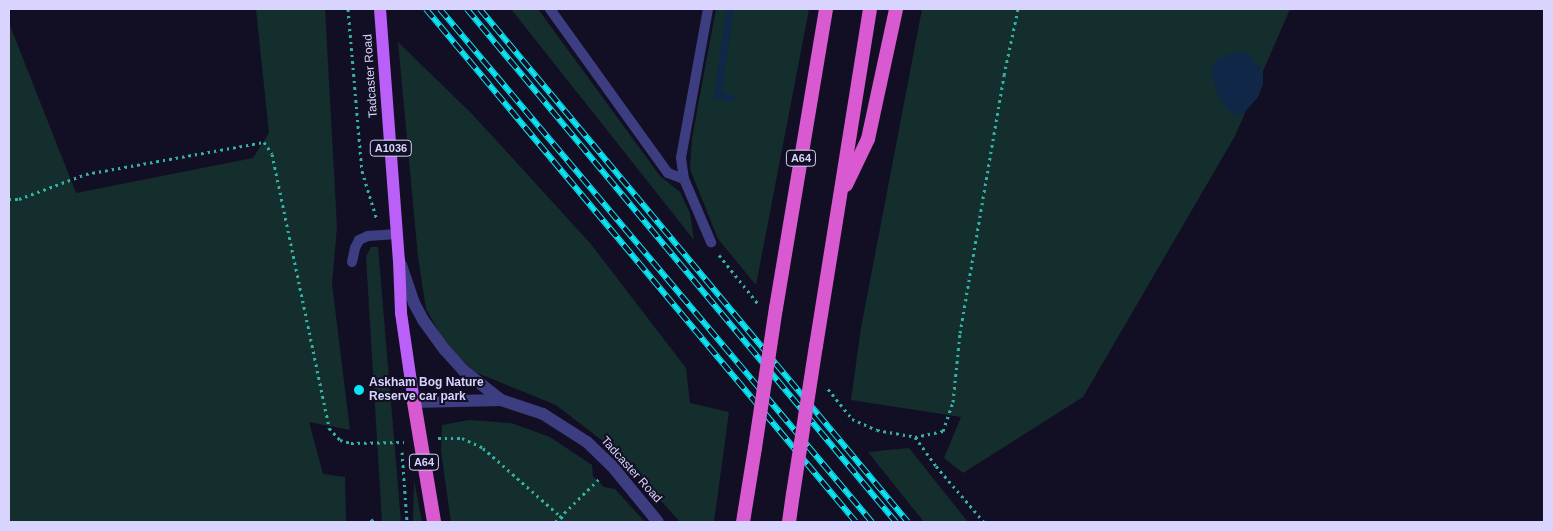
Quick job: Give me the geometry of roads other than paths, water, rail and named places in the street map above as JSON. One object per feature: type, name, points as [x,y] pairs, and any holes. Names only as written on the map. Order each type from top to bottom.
[{"type":"highway","name":"A64","points":[[744,522],[755,448],[770,310],[826,9]]},
{"type":"highway","points":[[789,522],[870,9]]},
{"type":"highway","points":[[840,200],[868,139],[896,9]]},
{"type":"highway","name":"A64","points":[[414,402],[434,522]]},
{"type":"main road","name":"Tadcaster Road","points":[[380,9],[399,260],[401,313],[414,402]]},
{"type":"street","name":"Tadcaster Road","points":[[399,260],[414,303],[439,343],[463,370],[501,400]]},
{"type":"street","name":"Tadcaster Road","points":[[414,402],[501,400],[543,414],[565,426],[587,442],[612,466],[658,522]]},
{"type":"lane","points":[[550,9],[668,173],[684,178]]},
{"type":"lane","points":[[708,9],[681,158],[684,178],[710,242]]},
{"type":"lane","points":[[352,262],[359,240],[368,236],[397,234]]},
{"type":"water","points":[[1234,53],[1250,55],[1263,72],[1263,84],[1258,97],[1243,114],[1236,115],[1226,108],[1218,95],[1211,71],[1214,63],[1221,57]]},
{"type":"waterway","points":[[730,9],[717,95],[731,98]]},
{"type":"railway","points":[[426,9],[856,522]]},
{"type":"railway","points":[[440,9],[872,522]]},
{"type":"railway","points":[[467,9],[896,522]]},
{"type":"railway","points":[[480,9],[908,522]]},
{"type":"place","name":"Askham Bog Nature Reserve car park","points":[[359,390]]}]
